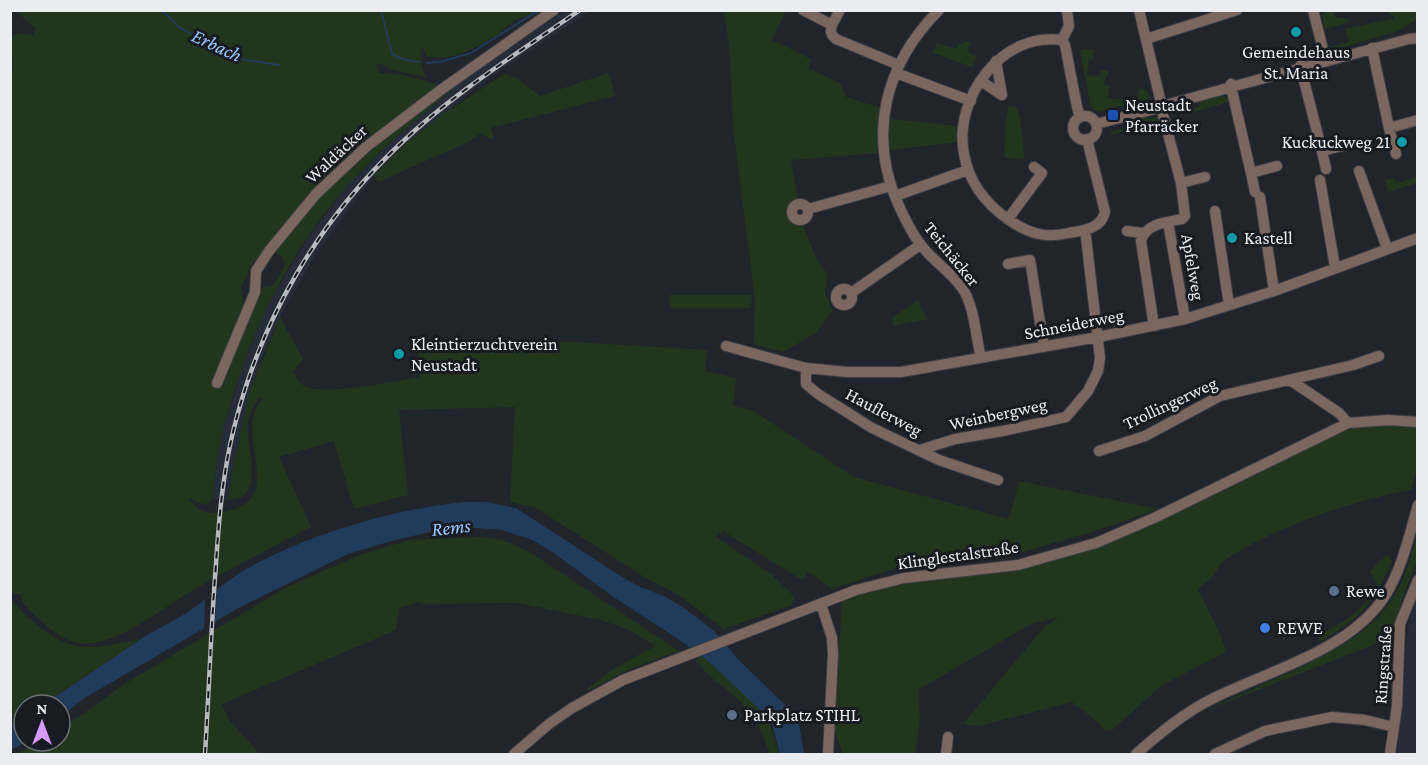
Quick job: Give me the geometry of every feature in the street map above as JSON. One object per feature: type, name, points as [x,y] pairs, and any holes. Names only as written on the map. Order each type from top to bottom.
[{"type":"street","name":"Waldäcker","points":[[218,383],[255,292],[256,271],[269,251],[316,194],[366,147],[442,89],[554,10]]},
{"type":"street","points":[[803,10],[832,25]]},
{"type":"street","points":[[840,10],[830,30],[836,39],[894,63],[896,70],[971,101]]},
{"type":"street","name":"Teichäcker","points":[[939,10],[916,35],[896,70],[887,97],[883,120],[885,166],[907,223],[920,244],[962,288],[969,303],[981,358]]},
{"type":"street","points":[[1062,40],[1069,26],[1067,10]]},
{"type":"street","points":[[1139,10],[1181,183],[1185,216],[1182,219],[1150,227],[1143,233],[1141,241],[1154,326]]},
{"type":"street","points":[[1146,39],[1237,10]]},
{"type":"street","points":[[1313,10],[1326,61]]},
{"type":"street","points":[[1096,124],[1302,70],[1415,36]]},
{"type":"street","points":[[1062,40],[1053,39],[1015,50],[996,60],[985,72],[963,121],[964,154],[968,170],[989,204],[1033,234],[1048,236],[1098,225],[1105,212],[1087,139]]},
{"type":"street","points":[[1062,40],[1080,117]]},
{"type":"street","points":[[1372,48],[1396,154]]},
{"type":"street","points":[[981,81],[1002,95],[996,60]]},
{"type":"street","points":[[1302,70],[1326,169]]},
{"type":"street","points":[[1232,89],[1258,194],[1274,291]]},
{"type":"street","points":[[1080,117],[1092,118],[1096,124],[1094,135],[1087,139],[1078,137],[1073,129],[1075,121],[1080,117]]},
{"type":"street","points":[[1389,128],[1418,120]]},
{"type":"street","points":[[1322,151],[1346,145]]},
{"type":"street","points":[[1251,173],[1277,166]]},
{"type":"street","points":[[1008,219],[1042,172],[1034,167]]},
{"type":"street","points":[[808,209],[893,191],[968,170]]},
{"type":"street","points":[[1359,171],[1387,248]]},
{"type":"street","points":[[1181,183],[1205,177]]},
{"type":"street","points":[[1320,180],[1335,267]]},
{"type":"street","points":[[1215,211],[1229,305]]},
{"type":"street","name":"Apfelweg","points":[[1168,222],[1185,319]]},
{"type":"street","points":[[1127,231],[1143,233]]},
{"type":"street","name":"Weinbergweg","points":[[920,450],[955,439],[1066,417],[1088,392],[1098,371],[1100,358],[1086,237]]},
{"type":"street","name":"Schneiderweg","points":[[726,346],[806,368],[847,372],[901,372],[1098,338],[1185,319],[1274,291],[1418,238]]},
{"type":"street","points":[[851,293],[920,244]]},
{"type":"street","points":[[1008,264],[1030,260],[1044,347]]},
{"type":"street","name":"Trollingerweg","points":[[1099,451],[1145,436],[1220,396],[1353,365],[1380,356]]},
{"type":"street","name":"Hauflerweg","points":[[806,368],[806,384],[872,428],[939,460],[998,480]]},
{"type":"street","points":[[1290,380],[1339,412],[1348,423]]},
{"type":"street","name":"Klinglestalstraße","points":[[514,754],[549,724],[582,701],[623,680],[856,590],[904,578],[1018,565],[1096,543],[1196,498],[1348,423],[1388,420],[1418,422]]},
{"type":"street","points":[[1136,754],[1191,710],[1310,655],[1346,635],[1363,621],[1374,610],[1392,584],[1418,506]]},
{"type":"street","name":"Ringstraße","points":[[1390,754],[1397,706],[1400,624],[1418,580]]},
{"type":"street","points":[[821,604],[832,638],[833,654],[828,754]]},
{"type":"street","points":[[1215,754],[1264,731],[1332,717],[1394,726]]},
{"type":"street","points":[[946,754],[948,737]]},
{"type":"shaded area","points":[[564,11],[590,11],[489,78],[403,146],[374,176],[336,227],[314,258],[280,317],[263,355],[249,393],[227,500],[212,499],[221,437],[242,368],[261,320],[309,236],[344,190],[392,140],[459,84]]},
{"type":"shaded area","points":[[1417,600],[1417,754],[1396,754],[1404,689],[1405,648],[1413,602]]},
{"type":"green space","points":[[16,11],[549,11],[517,19],[482,44],[455,55],[427,56],[421,46],[422,69],[427,77],[392,70],[379,63],[377,65],[380,73],[403,75],[435,84],[438,87],[362,142],[253,263],[241,287],[247,328],[261,288],[273,286],[285,266],[282,256],[274,249],[319,196],[367,149],[454,82],[459,84],[400,134],[358,175],[323,216],[303,244],[268,305],[241,370],[222,436],[212,499],[206,505],[188,498],[202,511],[214,513],[238,508],[252,497],[257,483],[252,430],[254,413],[263,399],[260,397],[252,409],[248,423],[251,483],[241,497],[227,500],[249,393],[280,317],[303,359],[293,372],[301,384],[310,388],[340,389],[419,377],[417,339],[573,342],[707,350],[705,371],[736,378],[733,406],[752,410],[854,477],[1009,519],[1019,481],[1159,509],[1092,532],[1009,556],[899,567],[832,589],[809,572],[802,580],[723,531],[716,537],[770,573],[795,597],[792,605],[724,629],[676,593],[646,578],[536,508],[510,502],[515,407],[399,410],[408,495],[354,509],[334,441],[279,457],[311,527],[193,590],[123,633],[93,643],[70,641],[48,627],[23,603],[21,594],[14,594],[11,589],[10,78],[13,70],[11,37],[17,33],[33,35],[36,29]]},
{"type":"green space","points":[[724,11],[786,11],[771,42],[777,42],[811,59],[809,69],[840,83],[846,97],[881,108],[879,131],[876,135],[879,139],[880,153],[791,160],[798,200],[792,203],[789,211],[790,218],[794,222],[802,223],[816,258],[828,275],[825,294],[833,310],[816,333],[783,352],[754,344],[755,300],[733,127],[730,55]]},
{"type":"green space","points":[[1326,11],[1335,11],[1335,18],[1347,18],[1350,22],[1325,29],[1322,15]]},
{"type":"green space","points":[[1386,11],[1417,11],[1417,19],[1398,31],[1335,50],[1330,47],[1349,42],[1345,29],[1395,18]]},
{"type":"green space","points":[[969,41],[971,45],[968,47],[969,53],[976,56],[972,67],[933,53],[937,43],[956,49],[958,45]]},
{"type":"green space","points":[[1080,50],[1094,50],[1093,60],[1089,59],[1087,75],[1099,77],[1101,70],[1109,71],[1104,84],[1109,86],[1108,99],[1137,99],[1139,88],[1147,90],[1150,99],[1098,112],[1091,107]]},
{"type":"green space","points":[[609,73],[615,96],[491,128],[494,140],[480,134],[468,142],[378,182],[374,176],[403,146],[446,111],[504,74],[517,78],[540,96]]},
{"type":"green space","points":[[1217,96],[1229,97],[1232,101],[1183,115],[1182,112],[1199,107],[1198,101]]},
{"type":"green space","points":[[1009,105],[1017,108],[1019,114],[1025,157],[1023,158],[1010,159],[1004,156],[1006,117]]},
{"type":"green space","points":[[1148,115],[1149,118],[1159,116],[1162,120],[1111,135],[1111,132],[1127,127],[1126,121]]},
{"type":"green space","points":[[889,119],[959,126],[959,142],[889,150]]},
{"type":"green space","points":[[1417,177],[1417,183],[1388,192],[1385,180],[1394,178],[1397,183]]},
{"type":"green space","points":[[669,295],[752,295],[751,308],[671,308]]},
{"type":"green space","points":[[918,300],[927,319],[893,326],[892,318]]},
{"type":"green space","points":[[1379,423],[1417,426],[1417,468],[1411,490],[1365,500],[1315,516],[1268,536],[1224,561],[1212,577],[1198,589],[1221,636],[1226,652],[1161,686],[1111,731],[1104,730],[1098,722],[1072,702],[979,726],[963,724],[1045,626],[1060,617],[1031,624],[918,690],[920,720],[915,754],[843,754],[835,732],[842,598],[906,583],[1019,571],[1097,548],[1337,432]]},
{"type":"green space","points":[[1417,535],[1417,559],[1401,603],[1396,625],[1373,645],[1207,710],[1333,650],[1376,619],[1392,600],[1401,584]]},
{"type":"green space","points":[[479,537],[502,540],[528,551],[679,651],[630,669],[588,691],[587,689],[613,669],[655,646],[629,630],[601,620],[517,603],[421,604],[420,602],[399,608],[396,630],[222,704],[229,720],[260,754],[16,754],[72,753],[72,721],[126,683],[285,588],[360,555],[409,540]]},
{"type":"green space","points":[[1388,555],[1392,561],[1372,599],[1356,617],[1320,641],[1317,634],[1352,616],[1371,595],[1378,586],[1370,572],[1380,560],[1385,558],[1384,556]]},
{"type":"green space","points":[[10,598],[43,630],[64,642],[84,647],[98,647],[141,639],[60,693],[12,693],[11,725]]},
{"type":"green space","points":[[704,655],[739,687],[769,721],[779,754],[770,754],[762,733],[750,713],[700,665],[696,658]]},
{"type":"water","points":[[486,502],[516,508],[617,574],[638,586],[666,597],[688,611],[714,631],[739,660],[786,706],[799,723],[804,754],[780,754],[771,720],[708,661],[551,551],[530,539],[501,530],[454,526],[348,554],[242,606],[72,708],[72,693],[60,693],[141,639],[188,612],[236,575],[267,558],[350,526],[437,505]]},
{"type":"water","points":[[12,724],[11,750],[11,725]]},
{"type":"pier","points":[[217,587],[215,625],[204,631],[205,595]]},
{"type":"waterway","name":"Erbach","points":[[162,10],[179,27],[234,58],[279,65]]},
{"type":"waterway","points":[[381,10],[392,54],[402,59],[419,62]]},
{"type":"waterway","points":[[426,63],[440,62],[471,53],[539,10]]},
{"type":"railway","points":[[205,754],[214,588],[225,476],[231,441],[246,385],[277,309],[318,239],[369,175],[398,146],[463,91],[580,10]]},
{"type":"place","name":"Gemeindehaus St. Maria","points":[[1296,32]]},
{"type":"place","name":"Neustadt Pfarräcker","points":[[1113,115]]},
{"type":"place","name":"Kuckuckweg 21","points":[[1402,142]]},
{"type":"place","name":"Kastell","points":[[1232,238]]},
{"type":"place","name":"Kleintierzuchtverein Neustadt","points":[[399,354]]},
{"type":"place","name":"Rewe","points":[[1334,591]]},
{"type":"place","name":"REWE","points":[[1265,628]]},
{"type":"place","name":"Parkplatz STIHL","points":[[732,715]]},
{"type":"water label","name":"Rems","points":[[451,527]]}]
